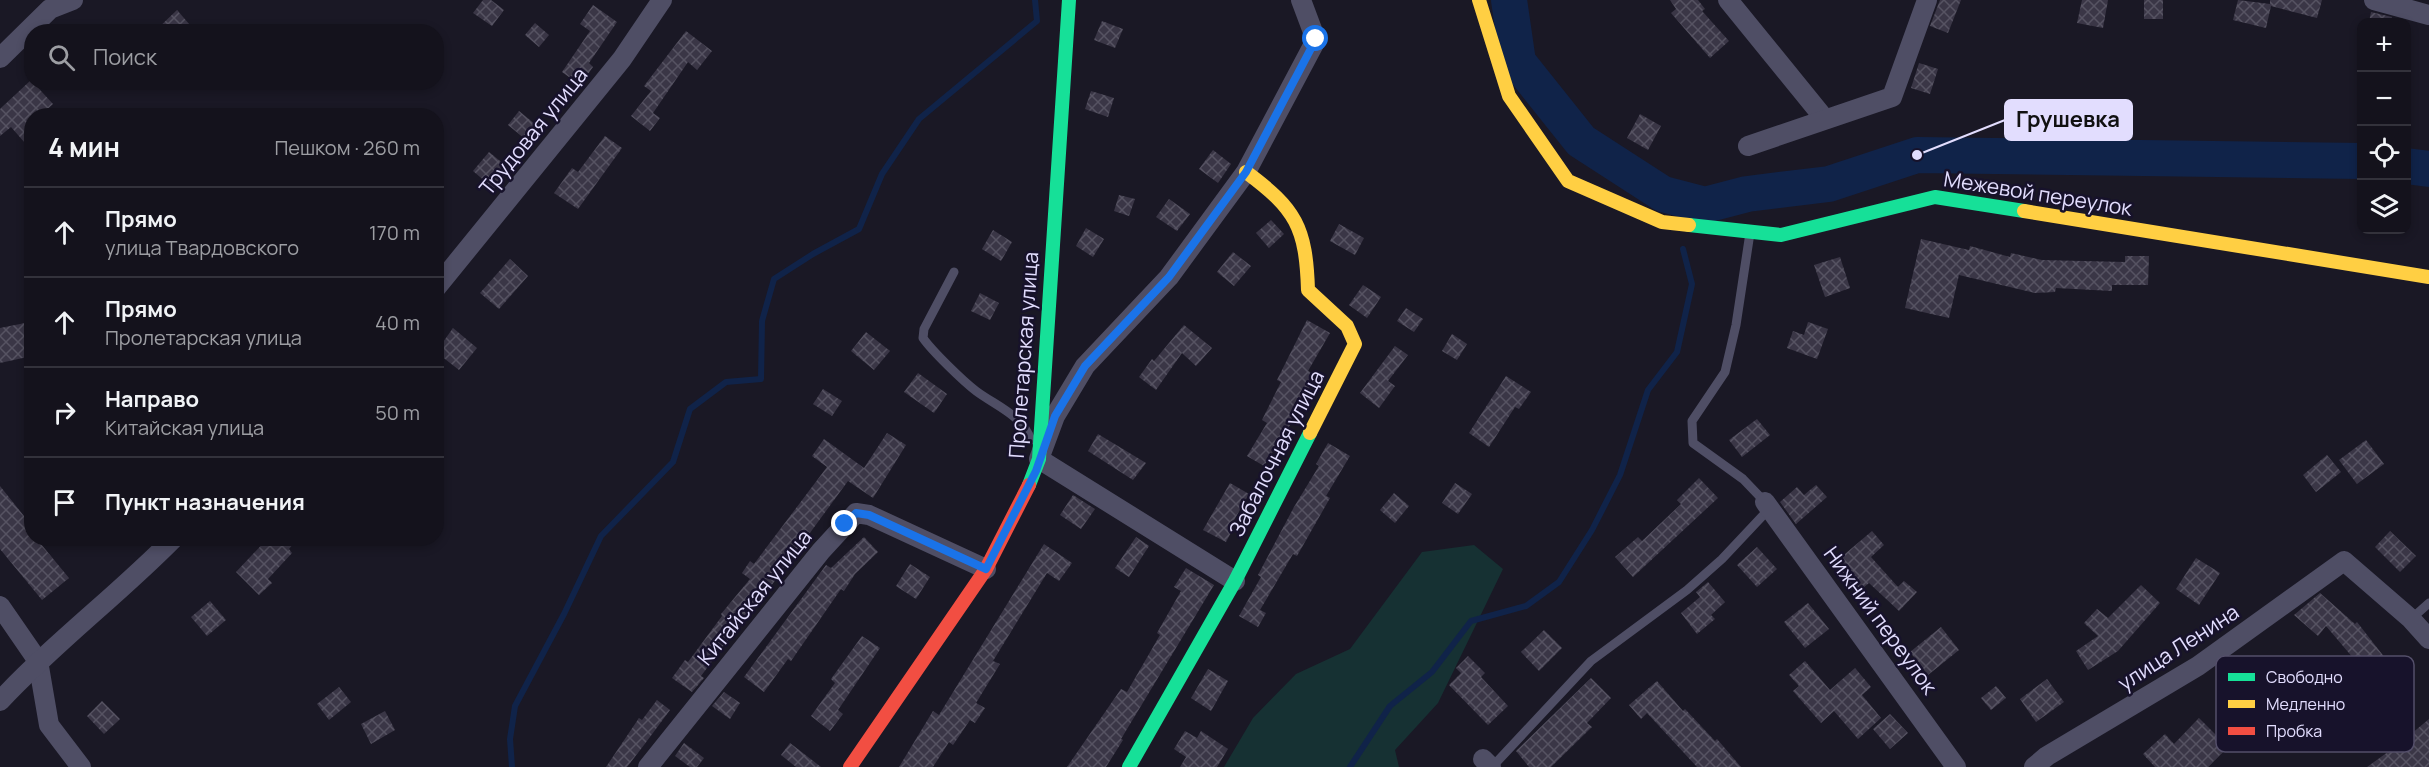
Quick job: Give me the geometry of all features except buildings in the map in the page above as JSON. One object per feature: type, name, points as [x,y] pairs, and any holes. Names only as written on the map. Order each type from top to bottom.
[{"type":"street","points":[[35,24],[50,9],[73,0]]},
{"type":"street","name":"Трудовая улица","points":[[444,278],[622,59],[662,0]]},
{"type":"street","name":"Пролетарская улица","points":[[850,767],[986,569],[1036,471],[1039,459],[1069,0]]},
{"type":"street","points":[[1235,581],[1039,459],[1055,416],[1085,366],[1169,277],[1246,172],[1316,39],[1301,0]]},
{"type":"street","name":"Межевой переулок","points":[[1479,0],[1509,96],[1568,181],[1662,222],[1781,235],[1935,197],[2429,277]]},
{"type":"street","points":[[1728,0],[1824,118]]},
{"type":"street","points":[[1748,146],[1824,118],[1892,97],[1928,0]]},
{"type":"street","points":[[2374,0],[2429,15]]},
{"type":"street","points":[[0,58],[24,34]]},
{"type":"street","name":"Забалочная улица","points":[[1129,767],[1235,581],[1355,344],[1347,326],[1308,290],[1308,251],[1302,229],[1288,208],[1246,172]]},
{"type":"street","name":"Нижний переулок","points":[[1768,505],[1956,767]]},
{"type":"street","name":"Китайская улица","points":[[648,767],[821,551],[856,513],[869,515],[986,569]]},
{"type":"street","points":[[0,701],[38,661],[140,572],[166,546]]},
{"type":"street","name":"улица Ленина","points":[[2034,767],[2047,756],[2199,666],[2344,561],[2410,619]]},
{"type":"street","points":[[0,606],[38,661],[49,724],[81,767]]},
{"type":"street","points":[[2410,619],[2429,639]]},
{"type":"lane","points":[[1488,764],[1591,661],[1687,590],[1722,559],[1768,505],[1743,479],[1693,443],[1692,421],[1725,372],[1736,325],[1750,232]]},
{"type":"lane","points":[[954,272],[924,329],[923,338],[974,390],[1013,415],[1028,432],[1039,459]]},
{"type":"lane","points":[[2410,619],[2429,603]]},
{"type":"green space","points":[[1474,545],[1503,569],[1438,703],[1395,750],[1399,767],[1224,767],[1253,718],[1296,674],[1350,649],[1422,552]]},
{"type":"waterway","points":[[512,767],[510,739],[515,706],[564,614],[601,536],[673,462],[690,409],[726,382],[761,379],[762,321],[774,279],[859,229],[882,174],[919,119],[1037,21],[1035,0]]},
{"type":"waterway","points":[[1509,0],[1518,62],[1581,141],[1663,194],[1705,205],[1747,194],[1829,184],[1917,155],[2357,161]]},
{"type":"waterway","points":[[2411,167],[2429,169]]},
{"type":"waterway","points":[[1350,767],[1390,706],[1432,672],[1471,621],[1526,606],[1559,582],[1592,530],[1620,475],[1648,390],[1677,352],[1692,284],[1683,249]]},
{"type":"traffic: fast","points":[[1029,485],[1039,459],[1069,0]]},
{"type":"traffic: fast","points":[[1689,225],[1781,235],[1935,197],[2024,211]]},
{"type":"traffic: fast","points":[[1129,767],[1235,581],[1310,433]]},
{"type":"traffic: slow","points":[[1479,0],[1509,96],[1568,181],[1662,222],[1689,225]]},
{"type":"traffic: slow","points":[[1246,172],[1276,197],[1295,221],[1304,250],[1308,290],[1347,326],[1355,344],[1310,433]]},
{"type":"traffic: slow","points":[[2024,211],[2429,277]]},
{"type":"traffic: jam","points":[[850,767],[986,569],[1029,485]]},
{"type":"place","name":"Грушевка","points":[[1917,155]]},
{"type":"route","points":[[845,524],[856,513],[869,515],[986,569],[1036,471],[1055,416],[1085,366],[1169,277],[1246,172],[1316,39]]}]
